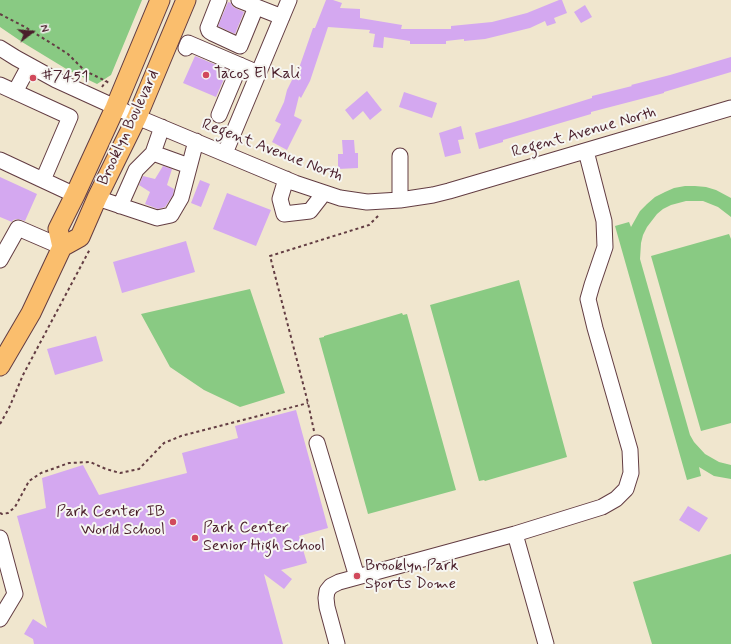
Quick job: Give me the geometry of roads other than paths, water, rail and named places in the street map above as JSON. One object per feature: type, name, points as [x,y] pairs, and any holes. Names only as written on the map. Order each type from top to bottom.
[{"type":"main road","name":"Brooklyn Boulevard","points":[[160,0],[115,108],[58,229],[62,247],[80,237],[136,117],[186,0]]},
{"type":"main road","points":[[0,366],[31,313],[62,247]]},
{"type":"street","points":[[219,0],[208,31],[240,46],[256,7]]},
{"type":"street","points":[[239,0],[282,17]]},
{"type":"street","points":[[225,153],[289,0]]},
{"type":"street","points":[[186,48],[188,43],[258,73]]},
{"type":"street","name":"Regent Avenue North","points":[[0,48],[29,66],[56,80],[136,117],[286,179],[324,193],[340,198],[367,202],[400,200],[450,191],[731,108]]},
{"type":"street","points":[[219,115],[240,65]]},
{"type":"street","points":[[15,92],[29,66]]},
{"type":"street","points":[[0,85],[70,117],[43,180]]},
{"type":"street","points":[[120,206],[136,170],[153,153],[162,127]]},
{"type":"street","points":[[97,198],[157,218],[170,215],[180,198],[196,141]]},
{"type":"street","points":[[337,644],[326,598],[327,591],[331,586],[339,582],[515,534],[602,507],[616,500],[626,489],[631,473],[630,450],[588,299],[605,247],[604,221],[586,151]]},
{"type":"street","points":[[153,153],[189,166]]},
{"type":"street","points":[[400,156],[400,200]]},
{"type":"street","points":[[0,160],[75,195]]},
{"type":"street","points":[[286,179],[280,199],[284,214],[310,211],[324,193]]},
{"type":"street","points":[[2,251],[18,228],[62,247]]},
{"type":"street","points":[[317,443],[357,577]]},
{"type":"street","points":[[515,534],[546,644]]},
{"type":"street","points":[[0,538],[16,594],[0,619]]},
{"type":"place","name":"Tacos El Kali","points":[[206,75]]},
{"type":"place","name":"#7451","points":[[33,78]]},
{"type":"place","name":"Park Center IB World School","points":[[173,522]]},
{"type":"place","name":"Park Center Senior High School","points":[[195,538]]},
{"type":"place","name":"Brooklyn Park Sports Dome","points":[[357,576]]}]
